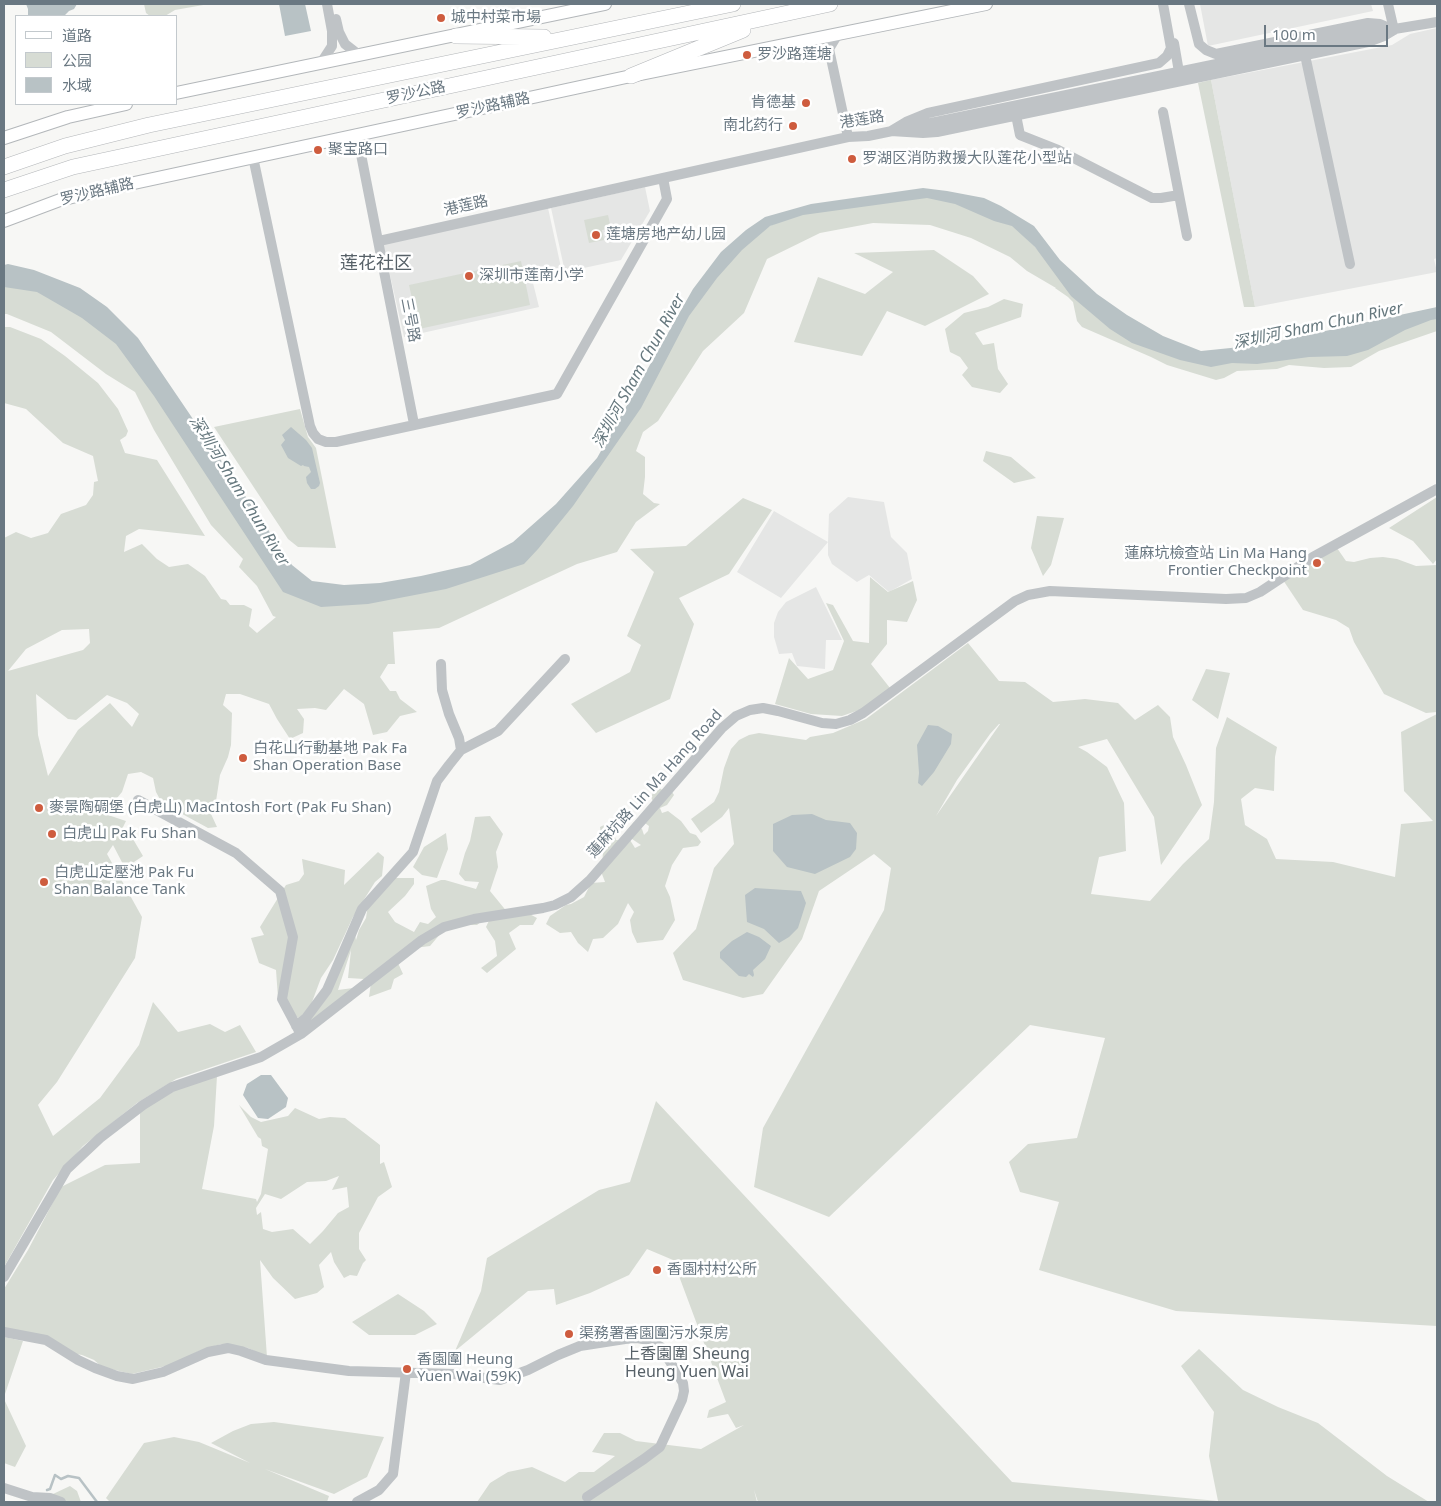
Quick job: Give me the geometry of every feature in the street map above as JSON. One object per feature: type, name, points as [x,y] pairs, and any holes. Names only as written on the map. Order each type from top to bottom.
[{"type":"highway","name":"罗沙公路","points":[[4,167],[65,146],[149,125],[733,4]]},
{"type":"highway","name":"罗沙公路","points":[[4,190],[82,165],[830,4]]},
{"type":"highway","points":[[631,76],[778,15]]},
{"type":"highway","points":[[456,36],[574,38]]},
{"type":"main road","points":[[178,93],[605,4]]},
{"type":"main road","name":"罗沙路辅路","points":[[4,220],[60,200],[357,134],[986,4]]},
{"type":"main road","points":[[4,138],[68,117],[122,105]]},
{"type":"street","points":[[322,63],[332,46],[332,31],[327,4]]},
{"type":"street","points":[[333,4],[338,27],[345,44],[359,54]]},
{"type":"street","points":[[1164,4],[1179,72]]},
{"type":"street","points":[[891,131],[906,122],[928,113],[1159,63],[1167,56],[1171,44],[1164,4]]},
{"type":"street","points":[[1189,4],[1199,44],[1206,50],[1216,54],[1368,23],[1380,24],[1394,30]]},
{"type":"street","points":[[1388,4],[1394,30]]},
{"type":"street","points":[[891,131],[937,132],[1305,55],[1377,39],[1394,30],[1437,22]]},
{"type":"street","name":"港莲路","points":[[379,241],[848,137],[868,136],[1376,31],[1394,30]]},
{"type":"street","points":[[838,34],[829,49],[848,137]]},
{"type":"street","points":[[811,39],[829,49]]},
{"type":"street","points":[[1305,55],[1350,264]]},
{"type":"street","points":[[1163,112],[1187,236]]},
{"type":"street","points":[[1016,115],[1020,136],[1058,150],[1152,198],[1179,194]]},
{"type":"street","name":"三号路","points":[[357,134],[414,424]]},
{"type":"street","points":[[253,157],[312,433],[318,439],[326,442],[336,442],[558,394],[667,199],[663,178]]},
{"type":"street","name":"蓮麻坑路 Lin Ma Hang Road","points":[[4,1277],[64,1173],[100,1138],[143,1105],[168,1090],[191,1080],[261,1057],[435,932],[464,921],[555,905],[571,897],[590,880],[722,728],[732,718],[741,713],[768,708],[827,724],[850,720],[863,713],[1015,601],[1028,596],[1050,591],[1226,599],[1246,598],[1260,592],[1313,558],[1437,489]]},
{"type":"street","points":[[299,1030],[328,990],[362,909],[413,852],[437,781],[461,750],[498,732],[565,659]]},
{"type":"street","points":[[441,664],[442,690],[459,738],[461,750]]},
{"type":"street","points":[[138,800],[236,853],[280,891],[293,937],[282,999],[299,1030]]},
{"type":"street","points":[[4,1332],[46,1340],[95,1368],[117,1376],[133,1379],[164,1372],[211,1351],[228,1348],[240,1350],[266,1360],[349,1371],[458,1374],[500,1380],[528,1370],[573,1348],[606,1340],[637,1338],[649,1340],[661,1347],[683,1383],[682,1400],[660,1447],[587,1497]]},
{"type":"street","points":[[357,1502],[379,1490],[393,1474],[406,1372]]},
{"type":"street","points":[[4,1488],[32,1498],[50,1498],[61,1502]]},
{"type":"shaded area","points":[[1200,4],[1371,4],[1373,11],[1208,46]]},
{"type":"shaded area","points":[[1437,28],[1437,258],[1434,259],[1437,272],[1255,307],[1211,80],[1392,45],[1410,34]]},
{"type":"shaded area","name":"莲塘房地产幼儿园","points":[[645,187],[650,211],[621,260],[565,272],[551,208]]},
{"type":"shaded area","name":"深圳市莲南小学","points":[[548,208],[562,272],[532,279],[539,307],[404,337],[383,244]]},
{"type":"shaded area","points":[[848,497],[884,502],[891,537],[907,553],[912,579],[889,592],[869,575],[857,582],[832,564],[828,555],[829,514]]},
{"type":"shaded area","points":[[774,511],[828,542],[781,598],[737,572]]},
{"type":"shaded area","points":[[816,587],[842,640],[826,640],[825,669],[797,666],[792,653],[779,654],[774,637],[774,623],[778,612],[786,602]]},
{"type":"green space","points":[[144,4],[209,4],[175,10],[167,15],[149,15],[146,13]]},
{"type":"green space","points":[[1211,80],[1255,307],[1244,307],[1198,83]]},
{"type":"green space","points":[[940,196],[1006,217],[1073,286],[1185,355],[1230,357],[1437,313],[1437,331],[1379,351],[1351,367],[1324,368],[1289,365],[1277,369],[1237,371],[1216,380],[1167,365],[1082,327],[1077,321],[1073,302],[1068,297],[1027,271],[1010,257],[971,238],[930,225],[873,223],[820,233],[767,259],[744,313],[703,351],[658,421],[643,432],[636,451],[645,457],[643,494],[654,503],[660,504],[636,522],[617,552],[577,564],[439,628],[393,632],[395,664],[388,664],[380,677],[390,691],[396,691],[400,699],[417,712],[400,716],[387,732],[373,735],[364,704],[344,689],[326,710],[315,708],[297,709],[304,719],[303,733],[290,739],[269,704],[240,694],[226,694],[223,705],[232,713],[231,745],[220,775],[216,801],[211,814],[217,827],[208,828],[162,803],[156,792],[153,778],[141,772],[128,774],[122,792],[112,804],[93,810],[126,821],[120,833],[130,834],[143,856],[125,868],[113,845],[107,854],[142,917],[135,958],[57,1082],[38,1105],[53,1136],[100,1098],[139,1045],[153,1002],[178,1032],[210,1024],[225,1032],[240,1025],[256,1052],[176,1079],[137,1103],[83,1146],[53,1180],[4,1267],[4,538],[16,532],[31,538],[48,533],[61,514],[86,505],[93,495],[94,482],[98,481],[93,456],[63,443],[26,409],[4,403],[4,327],[10,327],[41,339],[98,383],[118,409],[128,431],[126,436],[120,440],[125,453],[157,460],[205,536],[139,529],[126,536],[124,552],[142,544],[157,559],[169,567],[188,564],[205,576],[221,599],[226,600],[230,605],[244,605],[252,609],[249,626],[257,633],[276,617],[273,616],[257,586],[239,567],[243,559],[211,525],[154,430],[135,392],[106,374],[51,332],[4,314],[4,275],[42,283],[123,336],[281,579],[329,599],[522,555],[624,427],[700,286],[745,237],[812,207]],"holes":[[[89,629],[90,643],[83,650],[8,671],[26,649],[62,630]],[[36,694],[68,719],[76,720],[107,695],[127,703],[139,714],[132,727],[110,703],[78,730],[48,776],[38,735]]]},
{"type":"green space","points":[[608,215],[611,228],[602,230],[604,240],[589,243],[584,220]]},
{"type":"green space","points":[[934,250],[973,276],[989,294],[925,326],[887,311],[862,356],[794,342],[818,277],[865,294],[893,272],[854,253]]},
{"type":"green space","points":[[521,261],[530,305],[419,329],[409,285]]},
{"type":"green space","points":[[1004,299],[1023,304],[1021,317],[975,333],[983,345],[994,343],[998,369],[1008,384],[1000,393],[972,387],[962,375],[968,368],[960,357],[950,352],[945,329],[964,313],[988,307]]},
{"type":"green space","points":[[300,409],[308,437],[316,448],[336,548],[298,547],[288,539],[214,427]]},
{"type":"green space","points":[[986,451],[1011,457],[1036,478],[1014,483],[983,461]]},
{"type":"green space","points":[[1437,497],[1437,559],[1433,564],[1413,541],[1389,528]]},
{"type":"green space","points":[[743,498],[772,510],[729,574],[679,598],[694,624],[670,699],[596,733],[571,704],[630,672],[641,645],[627,636],[654,572],[630,549],[686,546]]},
{"type":"green space","points":[[1037,516],[1064,518],[1051,565],[1043,576],[1031,548]]},
{"type":"green space","points":[[1337,548],[1346,561],[1354,562],[1383,557],[1397,559],[1416,566],[1437,565],[1437,712],[1426,713],[1384,694],[1354,642],[1349,628],[1336,620],[1303,610],[1283,580],[1310,564],[1314,569],[1325,563],[1321,557]]},
{"type":"green space","points":[[870,577],[888,592],[913,581],[917,600],[907,622],[887,620],[887,644],[871,664],[890,688],[862,709],[842,716],[811,714],[775,704],[789,658],[808,679],[833,670],[844,641],[826,603],[833,605],[853,641],[869,643]]},
{"type":"green space","points":[[968,643],[999,681],[1025,682],[1053,702],[1085,699],[1118,703],[1135,720],[1158,705],[1170,717],[1173,737],[1202,805],[1161,865],[1154,817],[1107,739],[1078,747],[1107,767],[1124,803],[1126,851],[1099,857],[1091,894],[1150,901],[1183,864],[1209,839],[1214,802],[1216,748],[1227,717],[1277,747],[1274,791],[1255,788],[1241,799],[1245,825],[1267,839],[1276,859],[1333,862],[1395,877],[1401,824],[1433,821],[1404,791],[1401,732],[1437,714],[1437,1326],[1176,1311],[1039,1270],[1059,1202],[1020,1192],[1009,1162],[1028,1144],[1077,1138],[1105,1038],[1030,1025],[829,1217],[754,1187],[763,1128],[884,910],[891,868],[874,854],[819,891],[802,939],[763,994],[743,998],[683,980],[673,953],[696,929],[714,868],[734,844],[729,808],[722,817],[701,833],[691,819],[714,802],[719,792],[724,768],[731,749],[739,740],[759,733],[806,740],[810,737],[833,733],[866,719]],"holes":[[[1000,724],[936,816],[957,780],[990,734]]]},
{"type":"green space","points":[[1206,669],[1230,673],[1218,719],[1192,700]]},
{"type":"green space","points":[[656,786],[664,791],[669,787],[674,795],[667,805],[660,808],[662,813],[668,811],[681,821],[690,833],[696,835],[701,842],[698,846],[683,848],[672,865],[665,886],[670,897],[675,920],[663,940],[637,943],[632,932],[630,920],[634,912],[628,903],[618,924],[603,938],[593,939],[588,952],[578,943],[571,932],[560,933],[546,924],[550,916],[566,905],[584,897],[591,883],[605,882],[602,874],[603,849],[600,827],[610,822],[616,840],[630,840],[635,848],[641,845],[632,839],[627,830],[634,822],[642,829],[644,835],[648,831],[649,826],[639,819],[655,806],[651,797]]},
{"type":"green space","points":[[490,816],[503,834],[496,852],[498,867],[490,891],[508,913],[524,911],[537,918],[533,925],[520,925],[509,933],[516,949],[487,973],[481,968],[497,956],[495,941],[486,927],[493,912],[477,925],[447,926],[430,946],[415,948],[398,963],[403,974],[394,979],[391,989],[369,997],[371,983],[364,979],[348,978],[351,950],[338,990],[353,988],[304,1027],[355,934],[356,940],[366,918],[369,898],[386,878],[414,878],[414,884],[405,896],[388,912],[395,922],[414,932],[420,922],[428,924],[436,917],[431,909],[426,886],[445,880],[476,889],[479,882],[465,881],[459,874],[470,841],[475,817]]},
{"type":"green space","points":[[446,833],[448,849],[437,878],[422,875],[413,867],[424,847]]},
{"type":"green space","points":[[378,852],[384,857],[382,876],[375,882],[353,917],[333,960],[321,978],[309,1010],[298,1018],[278,998],[276,970],[259,963],[251,938],[264,935],[260,927],[286,885],[299,881],[304,874],[302,859],[345,870],[344,885]]},
{"type":"green space","points":[[217,1076],[214,1126],[202,1189],[256,1199],[257,1202],[261,1194],[268,1149],[262,1146],[261,1139],[239,1105],[251,1117],[261,1122],[288,1116],[295,1108],[319,1119],[330,1117],[345,1118],[380,1145],[380,1164],[384,1162],[392,1187],[378,1197],[359,1233],[359,1249],[366,1260],[357,1276],[350,1275],[344,1278],[334,1262],[331,1252],[319,1265],[324,1287],[317,1293],[295,1299],[273,1278],[260,1260],[267,1357],[248,1348],[221,1344],[199,1351],[170,1365],[132,1374],[102,1367],[94,1360],[82,1355],[71,1353],[4,1328],[4,1289],[28,1250],[61,1187],[105,1165],[140,1163],[140,1111],[176,1090]],"holes":[[[339,1176],[332,1190],[347,1187],[349,1207],[338,1213],[310,1244],[293,1229],[272,1232],[263,1229],[261,1212],[257,1215],[256,1208],[265,1194],[281,1199],[307,1182],[326,1181]]]},
{"type":"green space","points":[[656,1101],[1012,1482],[1218,1501],[1209,1456],[1214,1412],[1181,1366],[1199,1349],[1243,1390],[1318,1423],[1387,1476],[1429,1502],[758,1502],[754,1490],[757,1502],[477,1502],[490,1483],[508,1472],[532,1467],[565,1482],[579,1472],[594,1472],[615,1456],[592,1452],[604,1433],[620,1433],[636,1441],[701,1449],[744,1425],[736,1428],[728,1414],[707,1418],[709,1410],[726,1402],[673,1260],[647,1249],[629,1275],[590,1293],[556,1305],[554,1289],[528,1291],[455,1351],[481,1291],[487,1258],[599,1190],[630,1182]]},
{"type":"green space","points":[[398,1294],[424,1311],[437,1324],[415,1335],[369,1335],[352,1322]]},
{"type":"green space","points":[[4,1337],[23,1341],[4,1397]]},
{"type":"green space","points":[[4,1399],[26,1446],[15,1467],[4,1463]]},
{"type":"green space","points":[[274,1422],[384,1437],[367,1477],[334,1494],[265,1469],[329,1496],[327,1502],[110,1502],[106,1498],[144,1443],[174,1437],[199,1442],[250,1463],[211,1443],[251,1424]]},
{"type":"green space","points":[[70,1486],[77,1491],[81,1502],[36,1502]]},
{"type":"water","points":[[26,4],[77,4],[74,9],[65,15],[28,15]]},
{"type":"water","points":[[279,4],[305,4],[311,31],[285,36]]},
{"type":"water","name":"深圳河 Sham Chun River","points":[[923,188],[984,198],[1001,206],[1034,226],[1060,260],[1097,294],[1127,315],[1163,336],[1201,351],[1260,345],[1437,307],[1437,319],[1405,330],[1368,350],[1347,356],[1309,357],[1257,364],[1232,363],[1211,367],[1180,360],[1132,343],[1110,329],[1071,296],[1035,247],[1012,226],[994,221],[955,204],[927,198],[803,215],[770,226],[742,250],[717,278],[689,316],[641,408],[573,506],[524,564],[446,589],[368,604],[321,607],[283,592],[154,396],[116,344],[82,318],[37,292],[4,287],[4,265],[8,264],[34,270],[80,288],[107,307],[138,338],[292,565],[312,581],[344,585],[380,583],[470,565],[513,542],[556,504],[597,458],[693,289],[721,252],[746,230],[765,217],[811,204]]},
{"type":"water","points":[[291,427],[312,448],[320,483],[315,489],[311,489],[307,483],[306,477],[311,472],[309,467],[301,466],[288,458],[281,445],[285,440],[282,435]]},
{"type":"water","points":[[928,725],[938,726],[952,734],[951,744],[934,772],[922,786],[918,783],[917,745]]},
{"type":"water","points":[[812,814],[826,820],[850,823],[857,833],[856,849],[850,857],[815,874],[787,867],[773,851],[773,824],[792,815]]},
{"type":"water","points":[[755,888],[801,891],[806,903],[798,928],[779,943],[764,929],[747,922],[745,895]]},
{"type":"water","points":[[747,932],[759,937],[771,946],[765,959],[753,970],[753,977],[749,974],[746,977],[739,976],[720,958],[720,952],[732,941]]},
{"type":"water","points":[[261,1075],[271,1075],[288,1098],[286,1107],[268,1119],[258,1118],[243,1095],[247,1084]]},
{"type":"waterway","points":[[47,1490],[50,1489],[55,1475],[61,1479],[68,1476],[79,1478],[97,1502]]},
{"type":"place","name":"城中村菜市場","points":[[441,18]]},
{"type":"place","name":"罗沙路莲塘","points":[[747,55]]},
{"type":"place","name":"肯德基","points":[[806,103]]},
{"type":"place","name":"南北药行","points":[[793,126]]},
{"type":"place","name":"聚宝路口","points":[[318,150]]},
{"type":"place","name":"罗湖区消防救援大队莲花小型站","points":[[852,159]]},
{"type":"place","name":"莲塘房地产幼儿园","points":[[596,235]]},
{"type":"place","name":"深圳市莲南小学","points":[[469,276]]},
{"type":"place","name":"蓮麻坑檢查站 Lin Ma Hang Frontier Checkpoint","points":[[1317,563]]},
{"type":"place","name":"白花山行動基地 Pak Fa Shan Operation Base","points":[[243,758]]},
{"type":"place","name":"麥景陶碉堡 (白虎山) MacIntosh Fort (Pak Fu Shan)","points":[[39,808]]},
{"type":"place","name":"白虎山 Pak Fu Shan","points":[[52,834]]},
{"type":"place","name":"白虎山定壓池 Pak Fu Shan Balance Tank","points":[[44,882]]},
{"type":"place","name":"香園村村公所","points":[[657,1270]]},
{"type":"place","name":"渠務署香園圍污水泵房","points":[[569,1334]]},
{"type":"place","name":"香園圍 Heung Yuen Wai (59K)","points":[[407,1369]]},
{"type":"district","name":"莲花社区","points":[[376,264]]},
{"type":"district","name":"上香園圍 Sheung Heung Yuen Wai","points":[[687,1363]]}]
